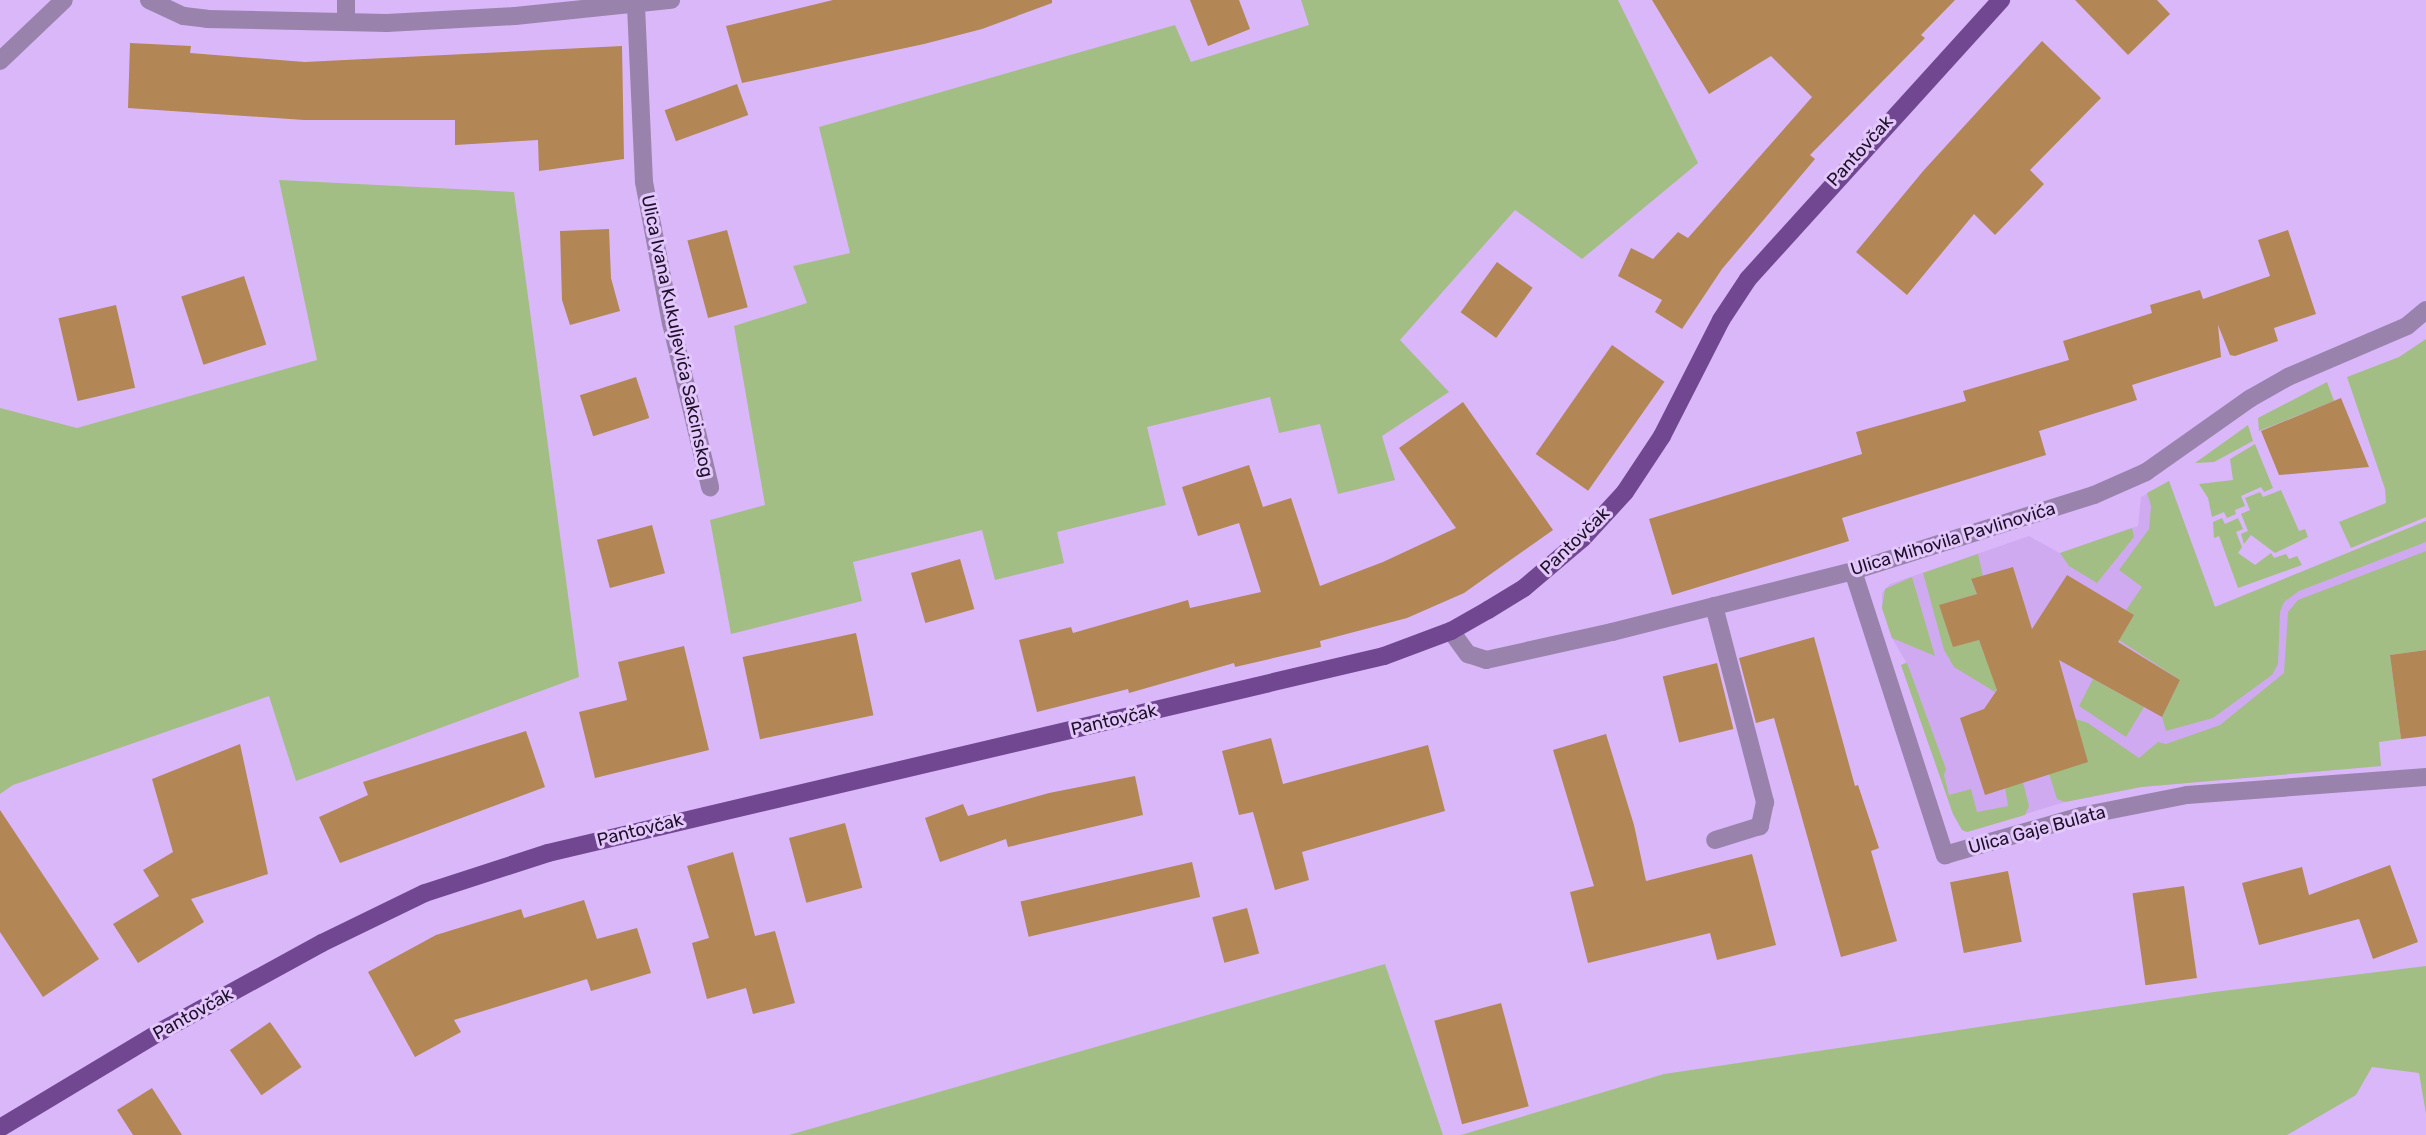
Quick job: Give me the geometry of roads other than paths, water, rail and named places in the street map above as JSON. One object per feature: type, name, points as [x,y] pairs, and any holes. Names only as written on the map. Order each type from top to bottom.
[{"type":"main road","name":"Pantovčak","points":[[0,1128],[164,1030],[322,943],[425,893],[490,871],[723,810],[1373,658],[1451,631],[1524,588],[1583,538],[1625,492],[1662,436],[1721,320],[1748,279],[2001,0]]},
{"type":"street","points":[[0,61],[64,0]]},
{"type":"street","points":[[149,0],[184,16],[207,19],[346,22],[636,6],[671,0]]},
{"type":"street","points":[[346,0],[346,22]]},
{"type":"street","name":"Ulica Ivana Kukuljevića Sakcinskog","points":[[636,6],[644,182],[671,323],[710,487]]},
{"type":"street","name":"Ulica Mihovila Pavlinovića","points":[[1451,631],[1468,654],[1486,660],[1853,571],[2094,495],[2146,472],[2251,398],[2288,377],[2407,326],[2426,310]]},
{"type":"street","name":"Ulica Gaje Bulata","points":[[1853,571],[1945,855],[2081,816],[2187,795],[2426,777]]},
{"type":"street","points":[[1714,606],[1765,802],[1760,826],[1714,840]]}]
